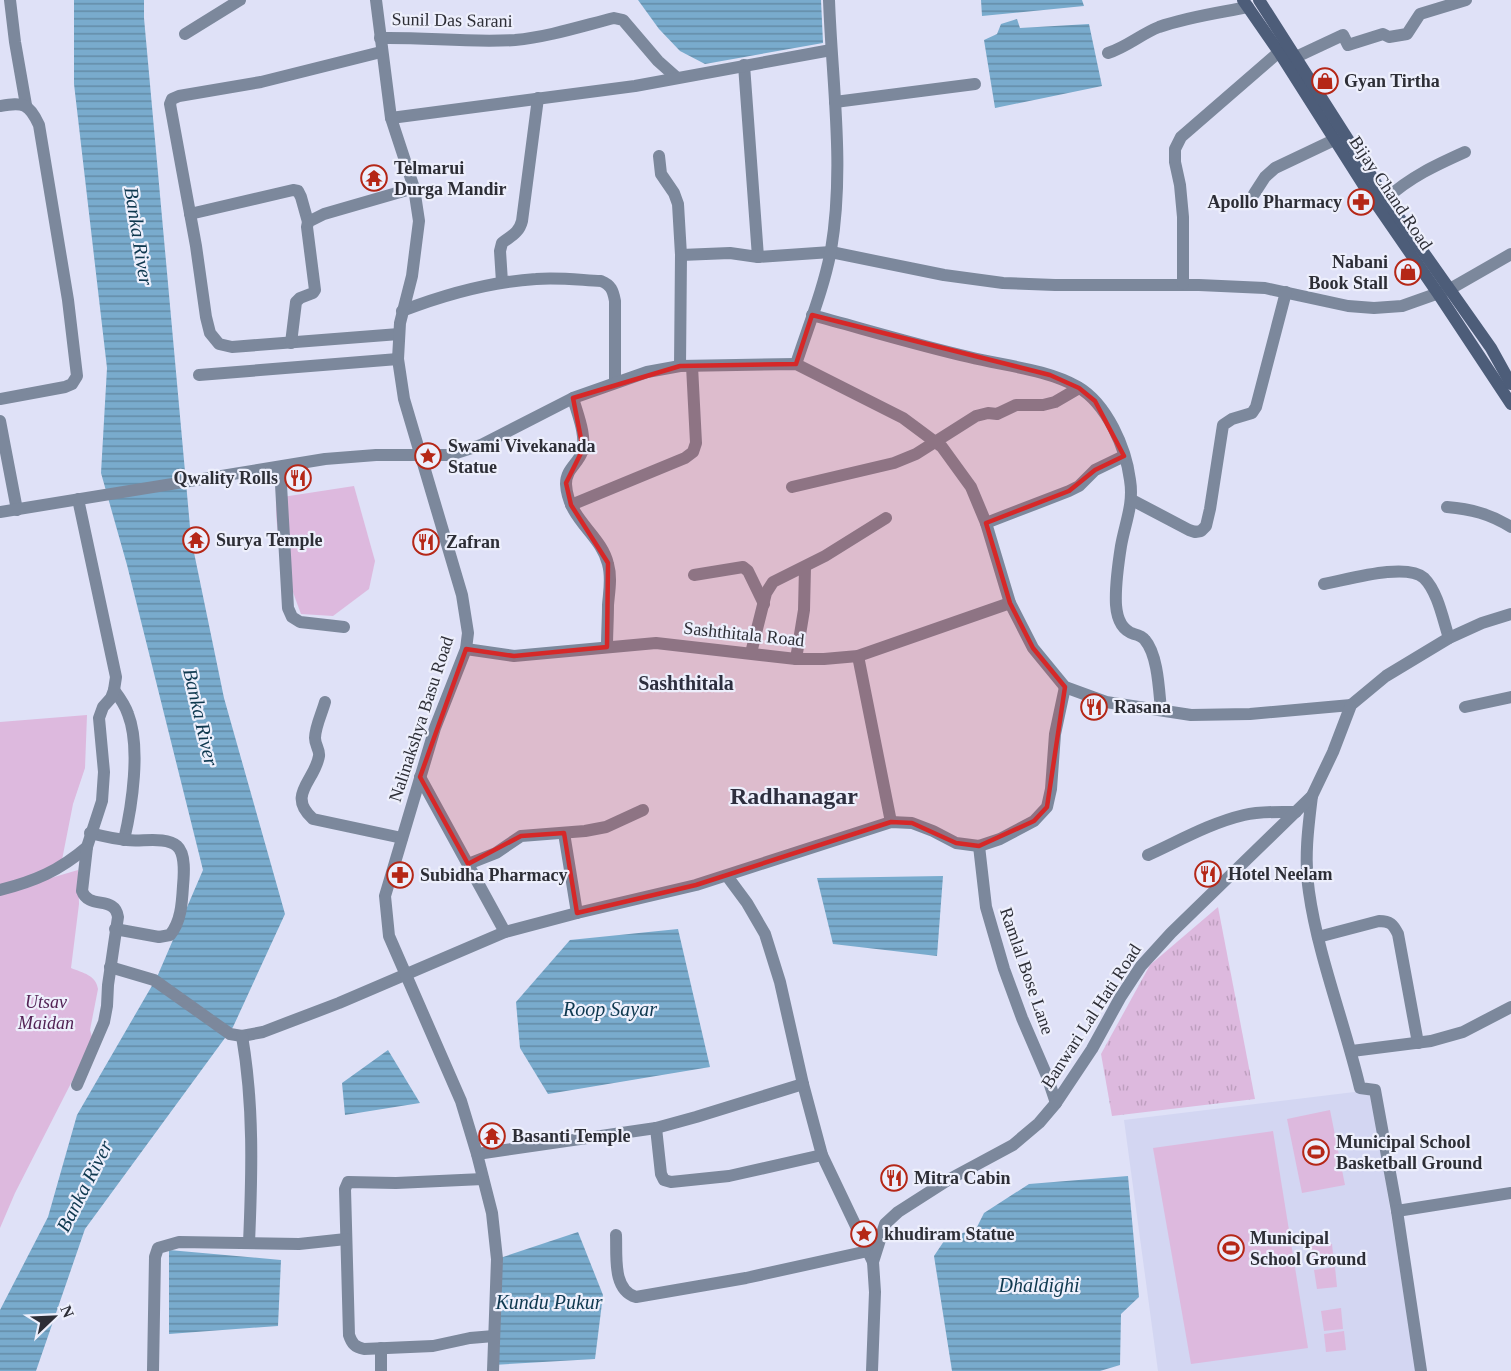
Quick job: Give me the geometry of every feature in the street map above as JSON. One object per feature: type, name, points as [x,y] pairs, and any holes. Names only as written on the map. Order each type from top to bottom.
[{"type":"main road","name":"Bijay Chand Road","points":[[1259,0],[1386,199],[1491,348],[1511,384]]},
{"type":"main road","name":"Bijay Chand Road","points":[[1245,4],[1511,405]]},
{"type":"street","points":[[10,0],[26,105]]},
{"type":"street","points":[[185,34],[240,0]]},
{"type":"street","name":"Nalinakshya Basu Road","points":[[376,0],[391,118],[414,188],[419,221],[412,276],[402,311],[398,359],[405,399],[420,456],[462,595],[468,633],[466,649],[435,728],[385,896],[388,936],[461,1101],[492,1213],[497,1259],[493,1371]]},
{"type":"street","points":[[796,364],[831,252],[835,214],[837,159],[829,0]]},
{"type":"street","points":[[1296,57],[1343,35],[1347,45],[1383,34],[1389,37],[1407,34],[1420,14],[1466,0]]},
{"type":"street","points":[[1108,53],[1133,43],[1155,29],[1172,22],[1245,4]]},
{"type":"street","name":"Sunil Das Sarani","points":[[380,38],[493,41],[518,39],[614,18],[623,20],[657,61],[676,77]]},
{"type":"street","points":[[391,118],[636,86],[831,50]]},
{"type":"street","points":[[381,52],[261,82],[179,96],[172,99],[171,110],[206,317],[210,333],[219,344],[232,347],[291,344],[399,334]]},
{"type":"street","points":[[1183,284],[1183,217],[1175,149],[1181,137],[1279,52]]},
{"type":"street","points":[[744,65],[758,257]]},
{"type":"street","points":[[835,102],[975,84]]},
{"type":"street","points":[[502,282],[500,251],[502,243],[517,233],[522,222],[538,98]]},
{"type":"street","points":[[0,106],[17,103],[26,105],[34,113],[39,125],[68,300],[77,376],[72,384],[65,387],[0,399]]},
{"type":"street","points":[[1254,194],[1265,177],[1275,168],[1334,140]]},
{"type":"street","points":[[1386,199],[1405,182],[1465,152]]},
{"type":"street","points":[[571,505],[685,458],[693,452],[696,443],[686,366],[678,204],[661,174],[659,156]]},
{"type":"street","points":[[308,222],[324,214],[414,188]]},
{"type":"street","points":[[190,214],[293,190],[297,191],[308,222],[315,290],[296,302],[291,344]]},
{"type":"street","points":[[681,255],[730,253],[758,257],[831,252],[944,275],[1003,283],[1183,284],[1265,288],[1348,306],[1374,308],[1402,306],[1450,289],[1511,254]]},
{"type":"street","points":[[402,311],[473,287],[502,282],[539,278],[601,281],[613,290],[615,301],[615,382]]},
{"type":"street","points":[[1132,500],[1189,530],[1201,531],[1206,526],[1223,425],[1227,421],[1252,413],[1256,407],[1286,292]]},
{"type":"street","points":[[812,315],[968,357],[1050,375],[1079,388],[1095,400],[1112,426],[1130,479],[1132,500],[1121,547],[1116,604],[1118,618],[1124,629],[1141,636],[1151,650],[1161,710]]},
{"type":"street","points":[[199,375],[398,359]]},
{"type":"street","points":[[0,512],[325,459],[376,455],[450,455],[481,445],[573,398],[646,372],[686,366],[796,364],[903,418],[942,447],[971,487],[986,523],[1010,603],[1033,648],[1065,687],[1106,702],[1191,715],[1250,714],[1351,705]]},
{"type":"street","points":[[792,487],[894,463],[916,454],[966,420],[988,413],[997,414],[1016,405],[1043,405],[1055,402],[1079,388]]},
{"type":"street","points":[[573,398],[583,449],[580,457],[569,469],[566,483],[571,505],[580,522],[601,547],[608,563],[610,580],[607,647]]},
{"type":"street","points":[[0,421],[17,510]]},
{"type":"street","points":[[986,523],[1069,491],[1079,486],[1095,470],[1124,456]]},
{"type":"street","points":[[280,467],[288,608],[292,617],[300,622],[344,627]]},
{"type":"street","points":[[77,1085],[104,1022],[108,1006],[117,909],[112,905],[90,902],[85,897],[83,884],[90,833],[102,801],[104,772],[99,718],[114,690],[116,677],[78,499]]},
{"type":"street","points":[[1447,507],[1469,509],[1489,515],[1511,527]]},
{"type":"street","points":[[751,653],[766,593],[773,582],[805,567],[886,518]]},
{"type":"street","points":[[694,575],[743,567],[748,571],[764,604]]},
{"type":"street","points":[[796,659],[804,610],[805,567]]},
{"type":"street","points":[[1324,584],[1397,571],[1412,572],[1424,578],[1433,591],[1449,638]]},
{"type":"street","name":"Sashthitala Road","points":[[466,649],[514,656],[656,643],[796,659],[824,659],[858,656],[1010,603]]},
{"type":"street","name":"Banwari Lal Hati Road","points":[[872,1371],[875,1292],[870,1256],[885,1224],[898,1212],[948,1180],[1012,1145],[1039,1123],[1056,1104],[1075,1075],[1141,966],[1171,933],[1312,796],[1333,752],[1351,705],[1386,676],[1449,638],[1482,623],[1511,614]]},
{"type":"street","points":[[858,656],[891,822]]},
{"type":"street","points":[[236,1035],[262,1032],[339,1003],[505,932],[727,876],[891,822],[912,823],[956,843],[979,846],[1000,839],[1034,821],[1047,807],[1051,789],[1055,734],[1065,687]]},
{"type":"street","points":[[114,690],[129,716],[133,732],[133,792],[124,840]]},
{"type":"street","points":[[1465,707],[1511,698]]},
{"type":"street","points":[[325,702],[315,738],[319,755],[303,789],[301,800],[305,812],[313,819],[402,838]]},
{"type":"street","points":[[420,777],[505,932]]},
{"type":"street","points":[[1312,796],[1307,840],[1309,891],[1318,937],[1352,1052],[1360,1088],[1375,1090],[1397,1211],[1420,1371]]},
{"type":"street","points":[[468,864],[496,852],[521,836],[606,827],[643,810]]},
{"type":"street","points":[[1148,855],[1212,825],[1244,815],[1296,812]]},
{"type":"street","points":[[90,833],[124,840],[171,843],[179,847],[183,854],[182,900],[179,917],[170,935],[159,937],[115,929]]},
{"type":"street","points":[[564,833],[578,913]]},
{"type":"street","name":"Ramlal Bose Lane","points":[[979,846],[986,907],[1004,969],[1056,1104]]},
{"type":"street","points":[[0,890],[50,874],[87,847]]},
{"type":"street","points":[[616,1234],[621,1286],[627,1294],[636,1297],[870,1256],[822,1155],[803,1084],[780,981],[765,934],[747,903],[727,876]]},
{"type":"street","points":[[1318,937],[1379,921],[1387,921],[1393,925],[1398,933],[1418,1043]]},
{"type":"street","points":[[110,967],[154,980],[236,1035],[249,1075],[251,1103],[249,1243]]},
{"type":"street","points":[[1352,1052],[1418,1043],[1463,1032],[1511,1007]]},
{"type":"street","points":[[1047,1076],[1052,1079],[1063,1079],[1075,1075]]},
{"type":"street","points":[[477,1154],[656,1128],[726,1109],[803,1084]]},
{"type":"street","points":[[656,1128],[661,1174],[664,1180],[670,1182],[729,1176],[822,1155]]},
{"type":"street","points":[[483,1179],[396,1183],[348,1182],[345,1189],[349,1335],[351,1342],[364,1349],[433,1346],[470,1338],[494,1336]]},
{"type":"street","points":[[1397,1211],[1511,1193]]},
{"type":"street","points":[[153,1371],[155,1257],[158,1248],[178,1242],[299,1244],[346,1239]]},
{"type":"street","points":[[381,1348],[381,1371]]},
{"type":"highlighted area","points":[[812,315],[1050,375],[1079,388],[1095,401],[1124,456],[1095,470],[1069,491],[986,523],[1010,603],[1033,648],[1065,687],[1047,807],[1034,821],[979,846],[956,843],[912,823],[891,822],[696,885],[577,913],[564,833],[521,836],[468,864],[420,777],[466,649],[514,656],[607,647],[608,563],[571,505],[566,483],[583,449],[573,398],[680,366],[796,364]]},
{"type":"shaded area","points":[[1371,1090],[1416,1371],[1158,1371],[1124,1120]]},
{"type":"green space","points":[[354,486],[375,561],[369,589],[333,616],[301,614],[282,557],[277,529],[276,498]]},
{"type":"green space","points":[[87,715],[85,768],[73,804],[60,870],[0,887],[0,722]]},
{"type":"green space","name":"Utsav Maidan","points":[[78,870],[79,904],[71,968],[88,975],[97,984],[90,1030],[93,1040],[15,1193],[0,1228],[0,893]]},
{"type":"green space","points":[[1218,907],[1255,1099],[1112,1116],[1101,1054],[1150,965]]},
{"type":"green space","name":"Municipal School Basketball Ground","points":[[1330,1110],[1345,1185],[1302,1193],[1287,1119]]},
{"type":"green space","name":"Municipal School Ground","points":[[1273,1131],[1308,1348],[1191,1364],[1153,1148]]},
{"type":"green space","points":[[1332,1244],[1334,1263],[1313,1266],[1310,1246]]},
{"type":"green space","points":[[1335,1267],[1337,1287],[1317,1289],[1314,1270]]},
{"type":"green space","points":[[1341,1308],[1343,1329],[1324,1331],[1321,1311]]},
{"type":"green space","points":[[1344,1331],[1346,1350],[1326,1352],[1324,1334]]},
{"type":"water","name":"Banka River","points":[[74,0],[144,0],[191,538],[224,698],[285,914],[233,1027],[85,1229],[36,1371],[0,1371],[0,1310],[48,1217],[77,1115],[157,977],[203,870],[127,565],[101,473],[107,368],[74,84]]},
{"type":"water","points":[[638,0],[821,0],[823,43],[705,64],[680,51],[659,29]]},
{"type":"water","points":[[981,0],[1082,0],[1084,6],[982,16]]},
{"type":"water","points":[[1017,19],[1020,28],[1089,24],[1102,86],[995,108],[984,40],[997,34],[1001,24]]},
{"type":"water","points":[[943,876],[937,956],[833,944],[817,878]]},
{"type":"water","name":"Roop Sayar","points":[[678,929],[710,1067],[548,1094],[520,1048],[516,1002],[570,940]]},
{"type":"water","points":[[388,1050],[420,1103],[345,1115],[342,1083]]},
{"type":"water","name":"Dhaldighi","points":[[1128,1176],[1139,1297],[1121,1314],[1120,1365],[1100,1371],[952,1371],[934,1256],[944,1241],[977,1227],[984,1213],[1029,1184]]},
{"type":"water","name":"Kundu Pukur","points":[[578,1232],[603,1295],[595,1359],[493,1365],[497,1259]]},
{"type":"water","points":[[169,1250],[281,1260],[278,1326],[169,1334]]},
{"type":"place","name":"Gyan Tirtha","points":[[1325,81]]},
{"type":"place","name":"Telmarui Durga Mandir","points":[[374,178]]},
{"type":"place","name":"Apollo Pharmacy","points":[[1361,202]]},
{"type":"place","name":"Nabani Book Stall","points":[[1408,272]]},
{"type":"place","name":"Swami Vivekanada Statue","points":[[428,456]]},
{"type":"place","name":"Qwality Rolls","points":[[298,478]]},
{"type":"place","name":"Surya Temple","points":[[196,540]]},
{"type":"place","name":"Zafran","points":[[426,542]]},
{"type":"place","name":"Rasana","points":[[1094,707]]},
{"type":"place","name":"Hotel Neelam","points":[[1208,874]]},
{"type":"place","name":"Subidha Pharmacy","points":[[400,875]]},
{"type":"place","name":"Basanti Temple","points":[[492,1136]]},
{"type":"place","name":"Municipal School Basketball Ground","points":[[1316,1152]]},
{"type":"place","name":"Mitra Cabin","points":[[894,1178]]},
{"type":"place","name":"khudiram Statue","points":[[864,1234]]},
{"type":"place","name":"Municipal School Ground","points":[[1231,1248]]},
{"type":"district","name":"Sashthitala","points":[[686,683]]},
{"type":"district","name":"Radhanagar","points":[[794,796]]}]
